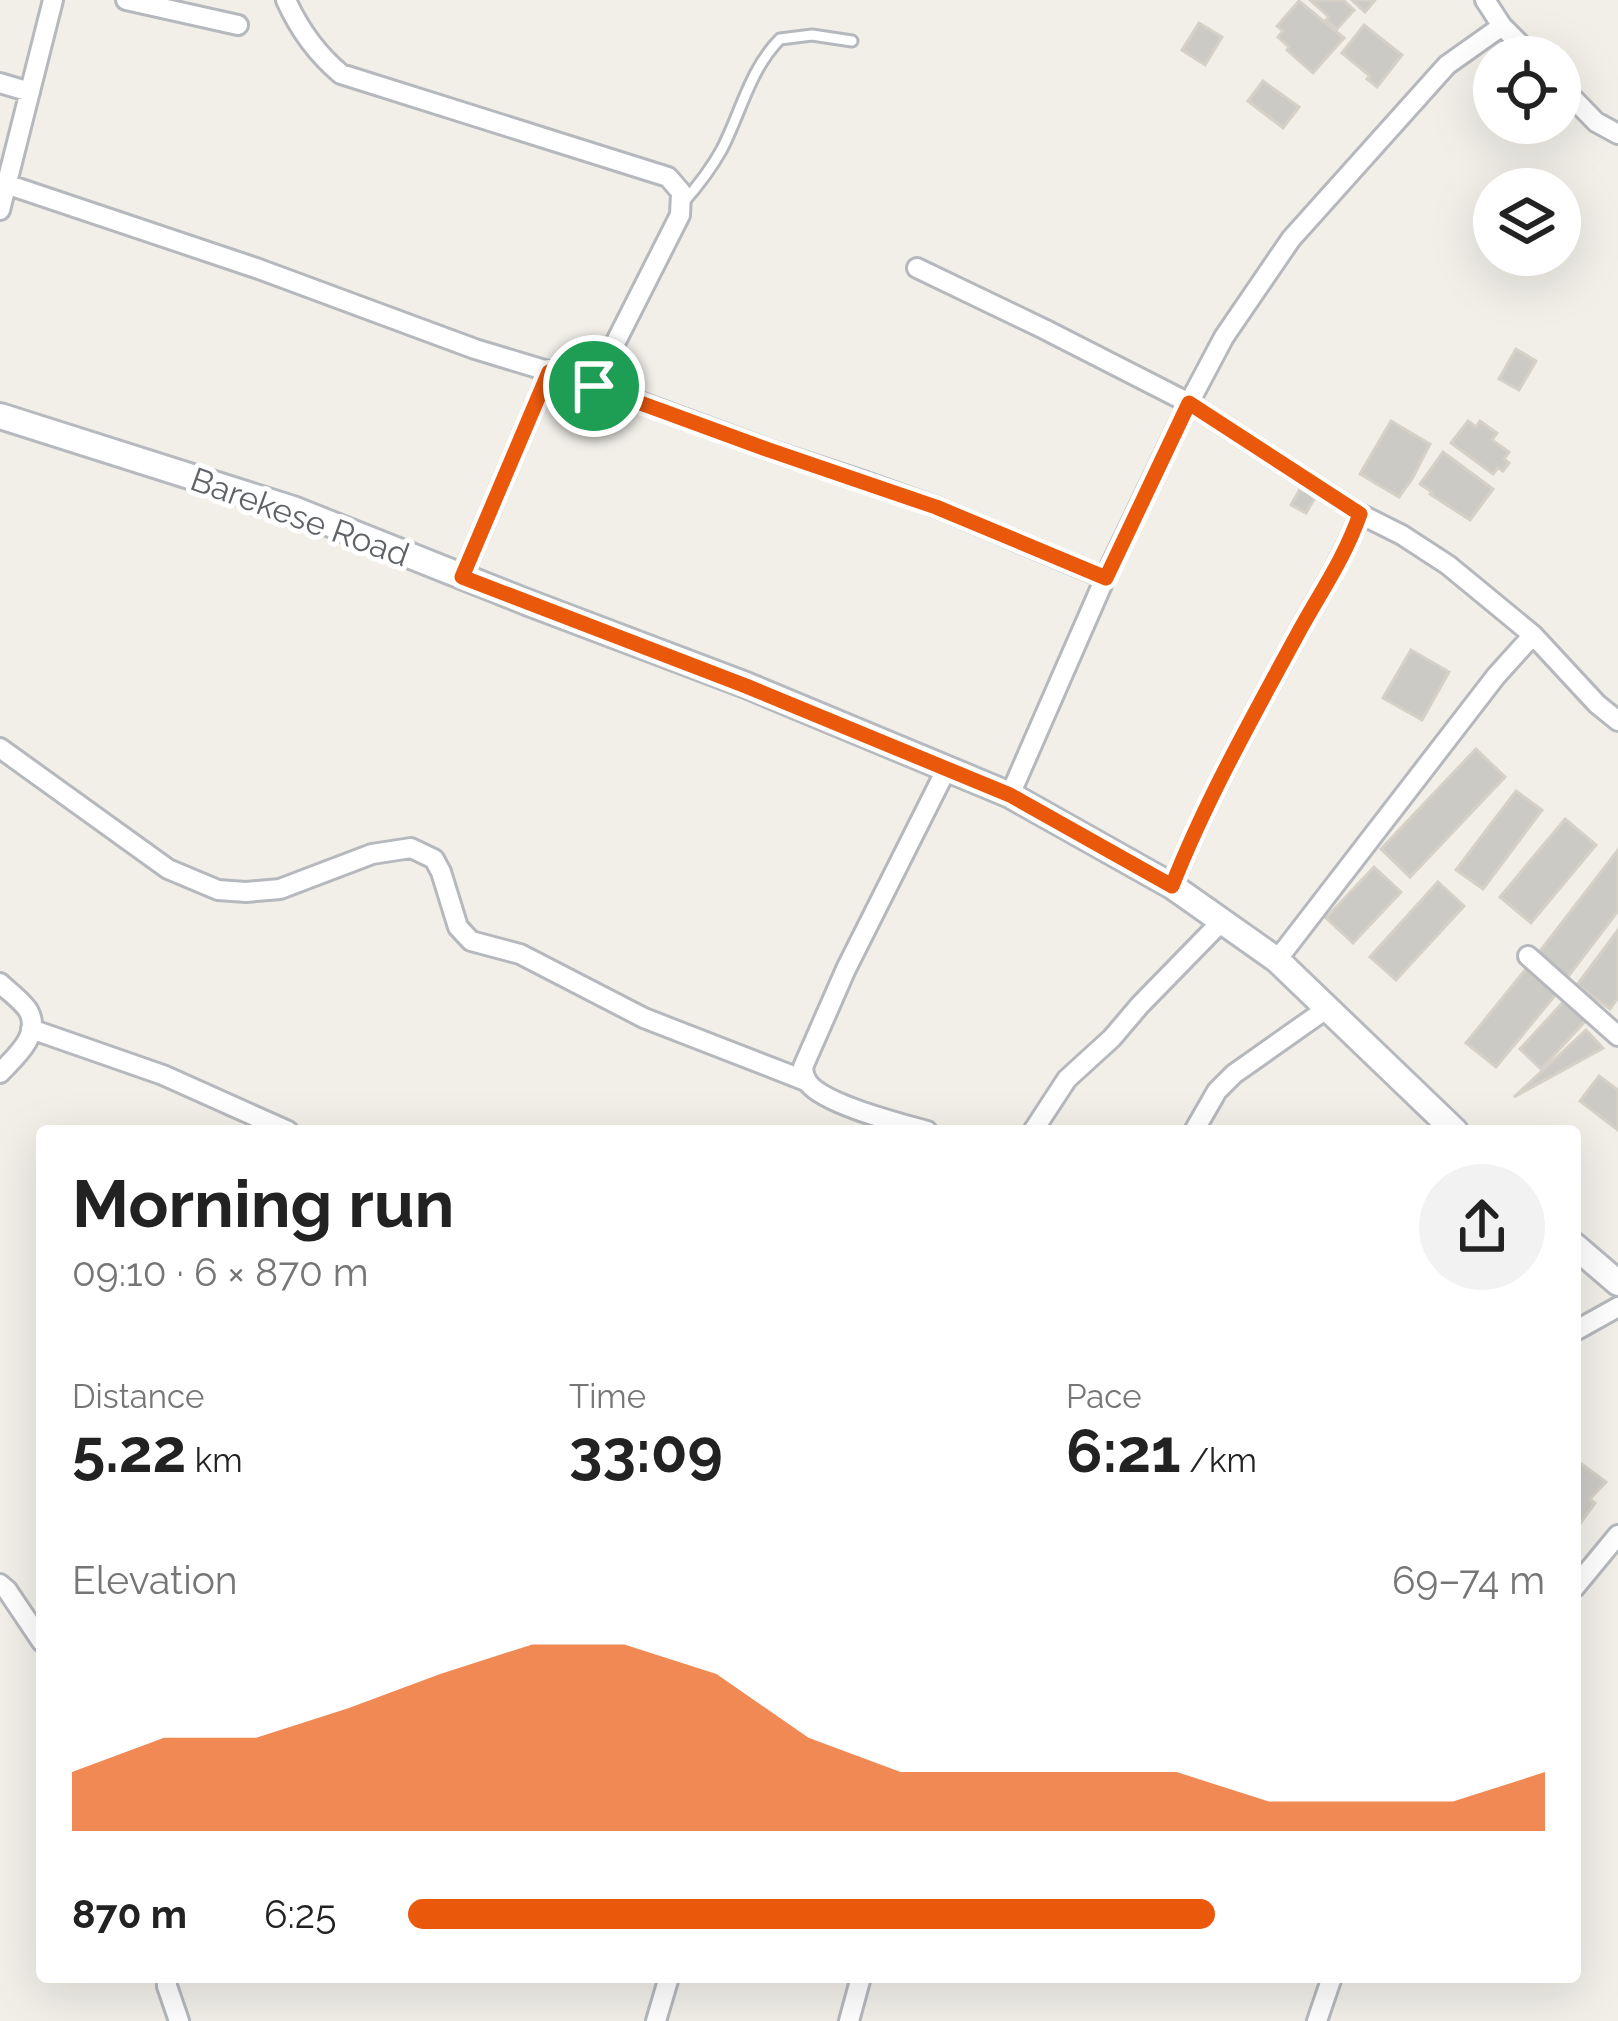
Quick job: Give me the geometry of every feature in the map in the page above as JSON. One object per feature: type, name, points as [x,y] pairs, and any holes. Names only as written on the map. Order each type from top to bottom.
[{"type":"main road","name":"Barekese Road","points":[[0,416],[292,509],[1010,795],[1172,886],[1277,960],[1449,1125]]},
{"type":"main road","points":[[1581,1251],[1618,1283]]},
{"type":"street","points":[[0,209],[53,0]]},
{"type":"street","points":[[125,0],[238,26]]},
{"type":"street","points":[[286,0],[321,57],[341,74],[668,177],[680,192],[680,215],[594,386]]},
{"type":"street","points":[[1485,0],[1512,36]]},
{"type":"street","points":[[1010,795],[1106,578],[1223,337],[1291,239],[1447,65],[1502,26]]},
{"type":"street","points":[[0,83],[30,92]]},
{"type":"street","points":[[1581,107],[1618,134]]},
{"type":"street","points":[[3,183],[936,507],[1106,578]]},
{"type":"street","points":[[917,268],[1189,403],[1360,514],[1402,535],[1448,565],[1533,635],[1618,722]]},
{"type":"street","points":[[462,577],[549,372]]},
{"type":"street","points":[[1172,886],[1194,829],[1298,632],[1331,580],[1360,514]]},
{"type":"street","points":[[1277,960],[1496,676],[1533,635]]},
{"type":"street","points":[[0,748],[168,869],[218,890],[280,889],[372,854],[410,848],[434,859],[458,927],[471,941],[520,954],[644,1018],[806,1081],[817,1091],[868,1114],[906,1125]]},
{"type":"street","points":[[806,1081],[802,1066],[946,768]]},
{"type":"street","points":[[1037,1125],[1080,1066],[1221,922]]},
{"type":"street","points":[[1528,956],[1618,1036]]},
{"type":"street","points":[[0,983],[29,1012],[31,1029],[25,1047],[0,1073]]},
{"type":"street","points":[[1197,1125],[1217,1091],[1234,1074],[1329,1007]]},
{"type":"street","points":[[31,1029],[163,1075],[274,1125]]},
{"type":"street","points":[[1581,1327],[1618,1307]]},
{"type":"street","points":[[1581,1580],[1618,1535]]},
{"type":"street","points":[[0,1584],[36,1633]]},
{"type":"street","points":[[169,1983],[179,2021]]},
{"type":"street","points":[[656,2021],[667,1983]]},
{"type":"street","points":[[849,2021],[859,1983]]},
{"type":"street","points":[[1316,2021],[1330,1983]]},
{"type":"lane","points":[[682,204],[722,148],[766,53],[780,39],[812,35],[852,41]]},
{"type":"building","points":[[1310,0],[1343,0],[1354,10],[1337,29]]},
{"type":"building","points":[[1352,0],[1375,0],[1365,12]]},
{"type":"building","points":[[1299,1],[1344,38],[1313,73],[1278,37],[1283,31],[1277,26]]},
{"type":"building","points":[[1199,23],[1222,37],[1205,65],[1182,50]]},
{"type":"building","points":[[1364,25],[1402,55],[1377,87],[1342,53]]},
{"type":"building","points":[[1263,81],[1299,107],[1283,128],[1248,101]]},
{"type":"building","points":[[1516,349],[1536,361],[1519,390],[1499,379]]},
{"type":"building","points":[[1391,421],[1430,444],[1399,497],[1360,474]]},
{"type":"building","points":[[1468,421],[1476,427],[1480,421],[1497,433],[1492,440],[1509,452],[1503,471],[1498,468],[1493,474],[1451,443]]},
{"type":"building","points":[[1443,452],[1493,489],[1470,520],[1420,484]]},
{"type":"building","points":[[1301,487],[1316,496],[1306,513],[1291,505]]},
{"type":"building","points":[[1411,650],[1449,672],[1422,720],[1383,698]]},
{"type":"building","points":[[1476,749],[1505,777],[1410,877],[1381,849]]},
{"type":"building","points":[[1516,791],[1542,810],[1483,889],[1456,870]]},
{"type":"building","points":[[1565,819],[1596,845],[1531,923],[1500,897]]},
{"type":"building","points":[[1618,850],[1618,911],[1567,978],[1537,955]]},
{"type":"building","points":[[1374,867],[1401,892],[1353,943],[1326,918]]},
{"type":"building","points":[[1438,882],[1464,906],[1396,980],[1370,957]]},
{"type":"building","points":[[1618,930],[1618,998],[1610,1009],[1577,985]]},
{"type":"building","points":[[1530,964],[1561,988],[1496,1067],[1466,1043]]},
{"type":"building","points":[[1567,998],[1588,1018],[1541,1069],[1520,1049]]},
{"type":"building","points":[[1586,1030],[1603,1048],[1514,1097]]},
{"type":"building","points":[[1599,1076],[1618,1090],[1618,1130],[1580,1101]]},
{"type":"building","points":[[1581,1463],[1606,1482],[1590,1499],[1595,1503],[1581,1522]]},
{"type":"route","points":[[549,372],[594,386],[936,507],[1106,578],[1189,403],[1360,514],[1331,580],[1298,632],[1194,829],[1172,886],[1010,795],[867,734],[462,577],[549,372]]}]
